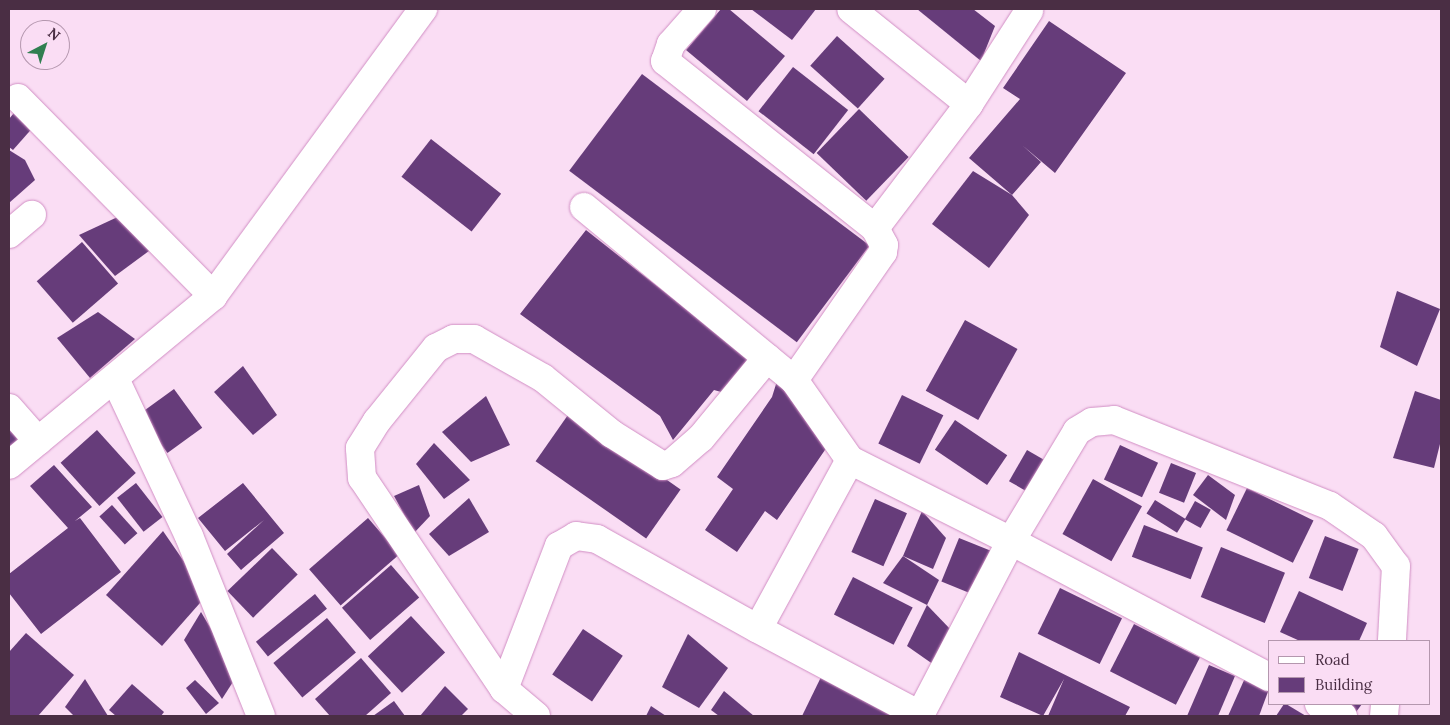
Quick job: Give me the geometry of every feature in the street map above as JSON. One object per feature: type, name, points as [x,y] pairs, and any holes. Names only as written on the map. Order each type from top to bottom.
[{"type":"street","points":[[9,465],[213,296],[423,9]]},
{"type":"street","points":[[702,9],[671,44],[665,61],[875,228],[884,245],[883,252],[794,380]]},
{"type":"street","points":[[851,9],[969,104]]},
{"type":"street","points":[[875,228],[969,104],[1029,11]]},
{"type":"street","points":[[18,98],[213,296]]},
{"type":"street","points":[[584,207],[794,380],[850,460],[1011,541],[1268,676]]},
{"type":"street","points":[[9,234],[32,215]]},
{"type":"street","points":[[536,716],[504,689],[362,478],[360,448],[382,414],[436,348],[454,339],[474,340],[497,348],[543,378],[612,434],[663,466],[672,463],[701,438],[767,358]]},
{"type":"street","points":[[115,379],[190,536],[261,716]]},
{"type":"street","points":[[9,408],[38,442]]},
{"type":"street","points":[[504,689],[558,546],[576,536],[597,539],[758,629],[921,716],[1011,541],[1077,431],[1092,422],[1114,420],[1330,506],[1374,536],[1396,566],[1392,640]]},
{"type":"street","points":[[758,629],[850,460]]},
{"type":"street","points":[[1321,705],[1343,716]]},
{"type":"building","points":[[721,9],[729,9],[785,56],[747,101],[686,50]]},
{"type":"building","points":[[751,9],[816,9],[792,40]]},
{"type":"building","points":[[917,9],[973,9],[995,26],[981,61]]},
{"type":"building","points":[[1049,21],[1126,73],[1055,173],[1022,145],[1041,162],[1012,195],[969,158],[1020,99],[1003,88]]},
{"type":"building","points":[[837,36],[885,79],[858,109],[810,66]]},
{"type":"building","points":[[793,67],[848,110],[814,154],[759,111]]},
{"type":"building","points":[[642,74],[870,246],[797,342],[569,171]]},
{"type":"building","points":[[18,108],[36,124],[13,150],[9,147],[9,119]]},
{"type":"building","points":[[859,109],[909,157],[866,201],[817,153]]},
{"type":"building","points":[[431,139],[501,194],[472,232],[401,177]]},
{"type":"building","points":[[9,150],[25,160],[35,180],[9,203]]},
{"type":"building","points":[[973,171],[1012,195],[1029,215],[989,268],[932,224]]},
{"type":"building","points":[[124,214],[153,248],[115,276],[79,235]]},
{"type":"building","points":[[586,230],[756,364],[732,395],[714,390],[673,440],[660,416],[520,314]]},
{"type":"building","points":[[82,242],[118,284],[73,323],[37,281]]},
{"type":"building","points":[[1397,291],[1440,309],[1417,366],[1380,347]]},
{"type":"building","points":[[98,312],[135,339],[90,378],[57,338]]},
{"type":"building","points":[[965,320],[1017,349],[978,420],[926,391]]},
{"type":"building","points":[[243,366],[277,415],[253,435],[214,392]]},
{"type":"building","points":[[777,381],[827,447],[777,520],[765,511],[737,552],[705,530],[733,489],[717,477],[772,397]]},
{"type":"building","points":[[174,389],[202,428],[167,453],[139,414]]},
{"type":"building","points":[[1415,391],[1441,400],[1441,440],[1434,468],[1393,458]]},
{"type":"building","points":[[902,395],[943,415],[920,464],[878,444]]},
{"type":"building","points":[[486,396],[510,445],[471,462],[442,432]]},
{"type":"building","points":[[570,412],[681,489],[646,539],[536,461]]},
{"type":"building","points":[[955,420],[1007,455],[987,485],[935,450]]},
{"type":"building","points":[[9,427],[19,440],[9,449]]},
{"type":"building","points":[[97,430],[136,473],[99,506],[61,463]]},
{"type":"building","points":[[434,443],[470,480],[444,499],[416,464]]},
{"type":"building","points":[[1120,445],[1158,463],[1142,497],[1104,479]]},
{"type":"building","points":[[1027,450],[1048,462],[1030,493],[1009,481]]},
{"type":"building","points":[[1171,463],[1196,473],[1184,503],[1159,493]]},
{"type":"building","points":[[54,465],[92,507],[75,521],[80,518],[121,572],[41,634],[9,593],[9,574],[68,528],[30,486]]},
{"type":"building","points":[[1208,475],[1235,495],[1226,520],[1193,495]]},
{"type":"building","points":[[1093,479],[1142,506],[1111,561],[1062,534]]},
{"type":"building","points":[[136,483],[162,517],[144,532],[117,498]]},
{"type":"building","points":[[243,483],[284,533],[241,570],[227,554],[264,520],[225,551],[198,518]]},
{"type":"building","points":[[419,485],[430,516],[414,533],[394,496]]},
{"type":"building","points":[[1247,488],[1314,520],[1293,563],[1226,530]]},
{"type":"building","points":[[469,498],[489,532],[449,556],[429,534]]},
{"type":"building","points":[[875,499],[907,513],[883,566],[851,552]]},
{"type":"building","points":[[1155,500],[1186,519],[1177,533],[1147,514]]},
{"type":"building","points":[[1195,501],[1211,510],[1201,528],[1185,519]]},
{"type":"building","points":[[112,505],[137,533],[125,545],[99,516]]},
{"type":"building","points":[[922,511],[946,538],[933,569],[903,556]]},
{"type":"building","points":[[368,518],[399,554],[341,605],[309,569]]},
{"type":"building","points":[[1144,525],[1203,548],[1191,579],[1132,557]]},
{"type":"building","points":[[163,531],[207,595],[162,646],[106,595]]},
{"type":"building","points":[[1325,536],[1359,549],[1342,591],[1309,578]]},
{"type":"building","points":[[959,538],[991,551],[974,595],[941,582]]},
{"type":"building","points":[[1221,547],[1285,573],[1265,623],[1201,597]]},
{"type":"building","points":[[272,548],[298,575],[253,618],[227,591]]},
{"type":"building","points":[[903,556],[939,580],[927,605],[883,583]]},
{"type":"building","points":[[391,565],[419,597],[370,640],[342,608]]},
{"type":"building","points":[[853,577],[913,607],[894,645],[834,614]]},
{"type":"building","points":[[1060,588],[1122,618],[1100,664],[1038,634]]},
{"type":"building","points":[[1299,591],[1367,623],[1359,640],[1298,640],[1280,632]]},
{"type":"building","points":[[315,594],[327,609],[268,657],[256,642]]},
{"type":"building","points":[[927,605],[952,631],[937,667],[907,646]]},
{"type":"building","points":[[201,612],[238,674],[222,699],[184,640]]},
{"type":"building","points":[[411,616],[445,653],[402,693],[368,656]]},
{"type":"building","points":[[327,618],[356,652],[302,697],[273,663]]},
{"type":"building","points":[[1134,624],[1200,658],[1176,705],[1110,671]]},
{"type":"building","points":[[583,629],[623,656],[592,701],[552,675]]},
{"type":"building","points":[[26,633],[74,675],[38,716],[9,716],[9,652]]},
{"type":"building","points":[[688,634],[728,668],[699,708],[662,687]]},
{"type":"building","points":[[1019,652],[1130,707],[1125,716],[1048,716],[1064,679],[1043,716],[1000,697]]},
{"type":"building","points":[[361,658],[391,693],[365,716],[330,716],[315,699]]},
{"type":"building","points":[[1209,665],[1235,676],[1218,716],[1187,716]]},
{"type":"building","points":[[823,673],[897,716],[802,716]]},
{"type":"building","points":[[1245,678],[1268,689],[1259,716],[1228,716]]},
{"type":"building","points":[[85,679],[108,716],[74,716],[65,707]]},
{"type":"building","points":[[195,680],[219,703],[206,714],[186,688]]},
{"type":"building","points":[[132,684],[164,712],[161,716],[116,716],[109,710]]},
{"type":"building","points":[[445,686],[468,709],[461,716],[420,716]]},
{"type":"building","points":[[724,691],[754,716],[719,716],[711,710]]},
{"type":"building","points":[[394,701],[405,716],[373,716]]},
{"type":"building","points":[[1283,705],[1288,705],[1306,716],[1276,716]]},
{"type":"building","points":[[1336,705],[1361,705],[1353,716]]},
{"type":"building","points":[[651,706],[666,716],[646,716]]}]
